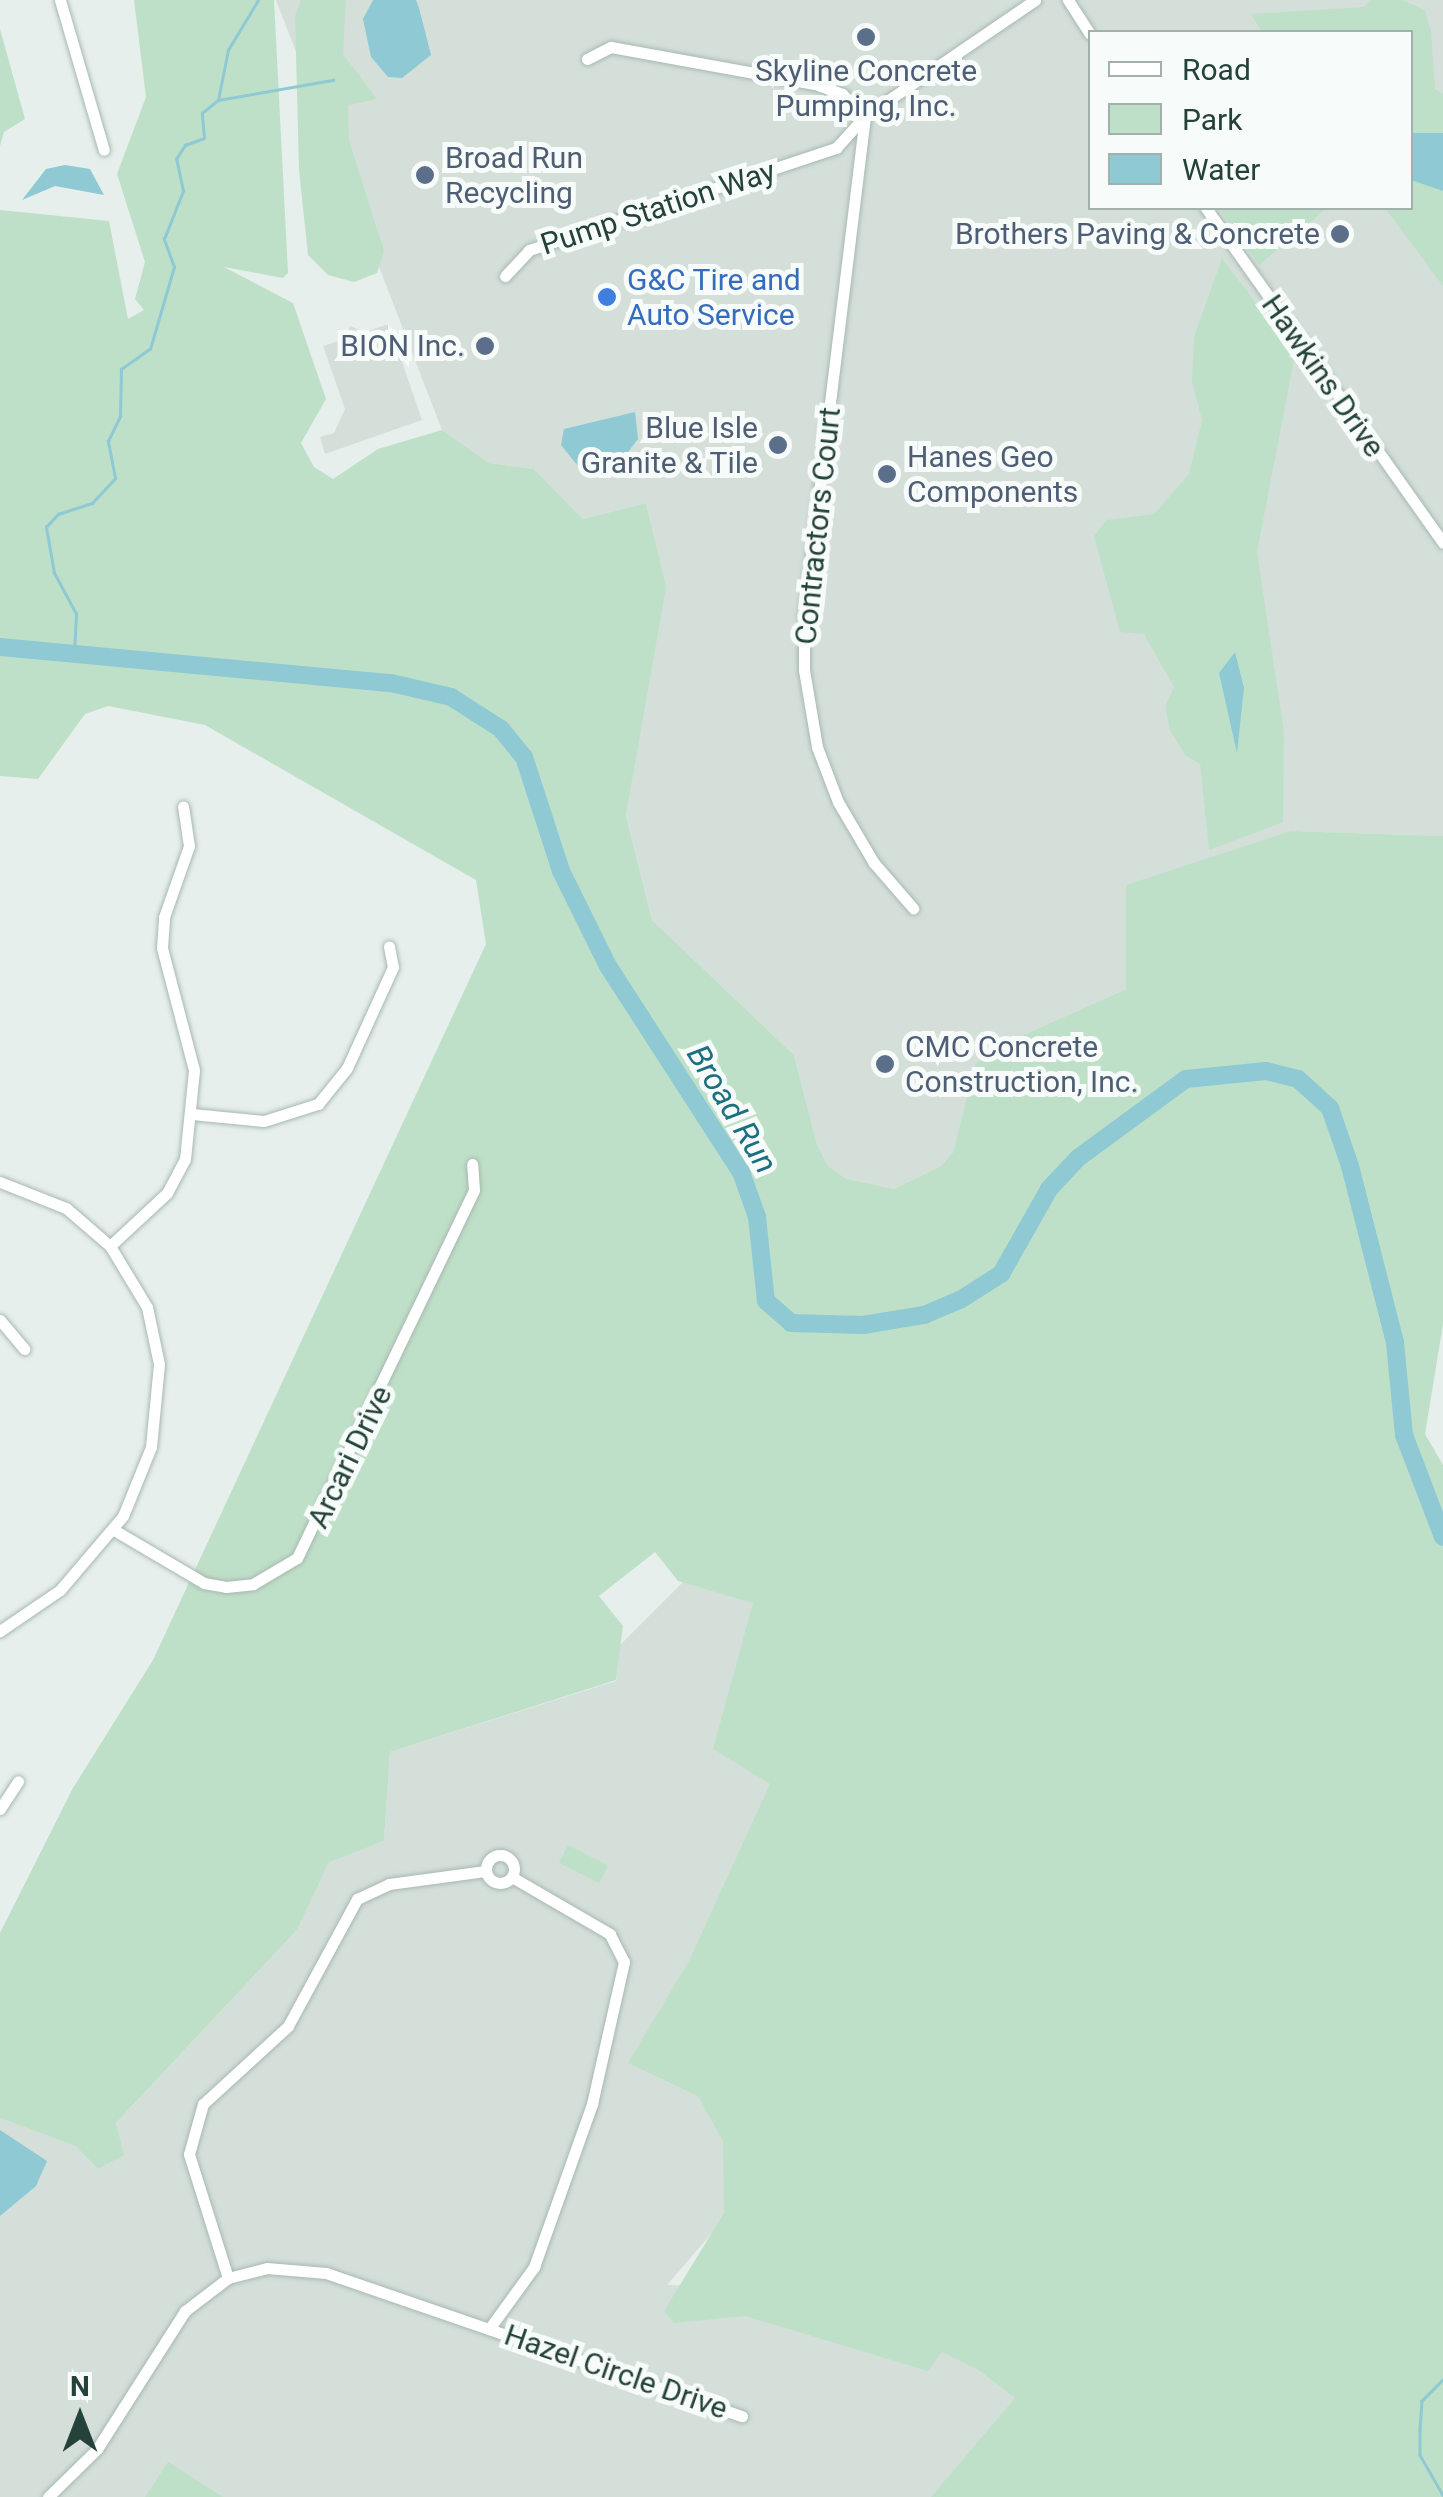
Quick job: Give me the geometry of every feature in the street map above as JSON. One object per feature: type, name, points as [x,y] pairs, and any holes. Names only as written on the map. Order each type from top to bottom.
[{"type":"street","points":[[60,0],[104,150]]},
{"type":"street","name":"Pump Station Way","points":[[505,276],[529,250],[828,152],[865,116],[1035,0]]},
{"type":"street","points":[[1068,0],[1088,31]]},
{"type":"street","points":[[587,58],[617,48],[815,84],[842,94],[865,116]]},
{"type":"street","name":"Contractors Court","points":[[865,116],[804,616],[804,670],[832,791],[874,864],[913,908]]},
{"type":"street","name":"Hawkins Drive","points":[[1207,210],[1443,543]]},
{"type":"street","points":[[110,1246],[176,1178],[192,1114],[191,1048],[162,948],[164,917],[189,846],[183,806]]},
{"type":"street","points":[[192,1114],[264,1121],[318,1104],[347,1068],[394,967],[389,946]]},
{"type":"street","name":"Arcari Drive","points":[[114,1530],[204,1584],[253,1584],[297,1558],[474,1190],[472,1164]]},
{"type":"street","points":[[0,1182],[66,1208],[110,1246],[147,1307],[159,1364],[151,1447],[114,1530],[60,1590],[0,1631]]},
{"type":"street","points":[[0,1320],[24,1349]]},
{"type":"street","points":[[0,1809],[18,1782]]},
{"type":"street","name":"Hazel Circle Drive","points":[[485,1871],[490,1858],[504,1856],[514,1865],[512,1877]]},
{"type":"street","name":"Hazel Circle Drive","points":[[485,1871],[496,1884],[512,1877]]},
{"type":"street","name":"Hazel Circle Drive","points":[[228,2278],[189,2154],[203,2104],[288,2026],[357,1900],[390,1884],[485,1871]]},
{"type":"street","name":"Hazel Circle Drive","points":[[489,2329],[534,2266],[592,2104],[624,1962],[610,1934],[512,1877]]},
{"type":"street","name":"Hazel Circle Drive","points":[[48,2497],[97,2449],[172,2326],[228,2278],[267,2268],[310,2270],[742,2416]]},
{"type":"shaded area","points":[[276,0],[1443,0],[1443,836],[1291,831],[1126,989],[990,1050],[975,1064],[953,1152],[941,1166],[894,1189],[846,1180],[828,1166],[817,1144],[794,1055],[652,920],[626,816],[665,587],[646,503],[583,519],[534,469],[489,463],[442,430]]},
{"type":"shaded area","points":[[389,324],[422,420],[325,454],[320,437],[334,433],[345,409],[323,346],[345,339],[350,326],[364,332]]},
{"type":"shaded area","points":[[706,1559],[799,1583],[814,1772],[736,2205],[667,2285],[749,2287],[1055,2379],[950,2497],[0,2497],[0,2118],[75,2146],[98,2169],[116,2123],[297,1930],[329,1861],[384,1841],[390,1752],[616,1681],[620,1645]]},
{"type":"green space","points":[[134,0],[274,0],[288,273],[283,278],[224,267],[293,303],[326,399],[301,443],[314,467],[333,479],[378,449],[442,430],[489,463],[534,469],[583,519],[646,503],[666,587],[626,816],[652,920],[794,1055],[817,1144],[828,1166],[846,1179],[894,1189],[941,1166],[953,1152],[975,1064],[990,1050],[1126,989],[1126,885],[1291,831],[1443,836],[1443,1324],[1425,1434],[1443,1465],[1443,2497],[931,2497],[1015,2398],[980,2371],[942,2352],[928,2371],[745,2316],[674,2323],[664,2311],[724,2213],[723,2141],[698,2096],[628,2063],[689,1961],[770,1784],[713,1749],[753,1603],[678,1581],[655,1552],[599,1596],[623,1626],[616,1680],[390,1752],[384,1841],[329,1862],[297,1930],[116,2123],[124,2155],[98,2169],[75,2146],[0,2118],[0,1933],[73,1788],[153,1660],[486,944],[476,880],[205,725],[108,706],[85,714],[38,779],[0,776],[0,210],[109,221],[128,319],[144,310],[135,299],[145,262],[117,174],[146,97]]},
{"type":"green space","points":[[301,0],[346,0],[343,54],[377,99],[348,105],[349,140],[384,251],[377,273],[354,282],[328,275],[308,255],[299,170],[295,16]]},
{"type":"green space","points":[[1371,0],[1402,0],[1425,10],[1431,32],[1435,89],[1443,94],[1443,286],[1386,210],[1413,210],[1413,30],[1261,30],[1251,14],[1364,7]]},
{"type":"green space","points":[[0,29],[25,119],[4,132],[0,146]]},
{"type":"green space","points":[[1220,210],[1325,210],[1259,265]]},
{"type":"green space","points":[[1222,258],[1295,355],[1257,552],[1284,732],[1283,822],[1209,850],[1200,764],[1185,755],[1170,730],[1165,706],[1174,687],[1144,634],[1120,632],[1094,536],[1106,520],[1154,514],[1189,474],[1202,420],[1192,382],[1194,337]]},
{"type":"green space","points":[[568,1845],[608,1865],[599,1883],[559,1863]]},
{"type":"green space","points":[[168,2462],[223,2497],[145,2497]]},
{"type":"water","points":[[373,0],[416,0],[419,8],[431,55],[402,78],[388,77],[371,57],[363,19]]},
{"type":"water","points":[[1413,133],[1443,133],[1443,191],[1413,181]]},
{"type":"water","points":[[65,165],[90,169],[104,195],[55,186],[22,200],[46,169]]},
{"type":"water","points":[[635,412],[638,439],[611,474],[578,466],[561,445],[564,429]]},
{"type":"water","points":[[1235,652],[1244,688],[1237,753],[1219,673]]},
{"type":"water","points":[[0,2130],[47,2161],[36,2186],[0,2216]]},
{"type":"waterway","points":[[74,653],[76,614],[54,573],[46,527],[58,514],[92,503],[115,478],[108,441],[120,416],[121,369],[150,349],[174,267],[164,239],[183,191],[176,159],[185,145],[204,138],[202,113],[218,100],[228,50],[258,0]]},
{"type":"waterway","points":[[218,100],[333,80]]},
{"type":"waterway","name":"Broad Run","points":[[0,647],[391,683],[451,697],[501,729],[524,757],[561,871],[608,966],[741,1172],[757,1217],[766,1301],[791,1323],[863,1325],[924,1315],[960,1300],[1001,1274],[1049,1189],[1078,1158],[1186,1079],[1266,1071],[1298,1079],[1330,1108],[1350,1166],[1395,1343],[1404,1435],[1443,1537]]},
{"type":"waterway","points":[[1443,2380],[1422,2401],[1420,2430],[1420,2455],[1443,2495]]},
{"type":"place","name":"Skyline Concrete Pumping, Inc.","points":[[866,37]]},
{"type":"place","name":"Broad Run Recycling","points":[[425,175]]},
{"type":"place","name":"Brothers Paving & Concrete","points":[[1340,234]]},
{"type":"place","name":"G&C Tire and Auto Service","points":[[607,297]]},
{"type":"place","name":"BION Inc.","points":[[485,346]]},
{"type":"place","name":"Blue Isle Granite & Tile","points":[[778,445]]},
{"type":"place","name":"Hanes Geo Components","points":[[887,474]]},
{"type":"place","name":"CMC Concrete Construction, Inc.","points":[[885,1064]]}]
